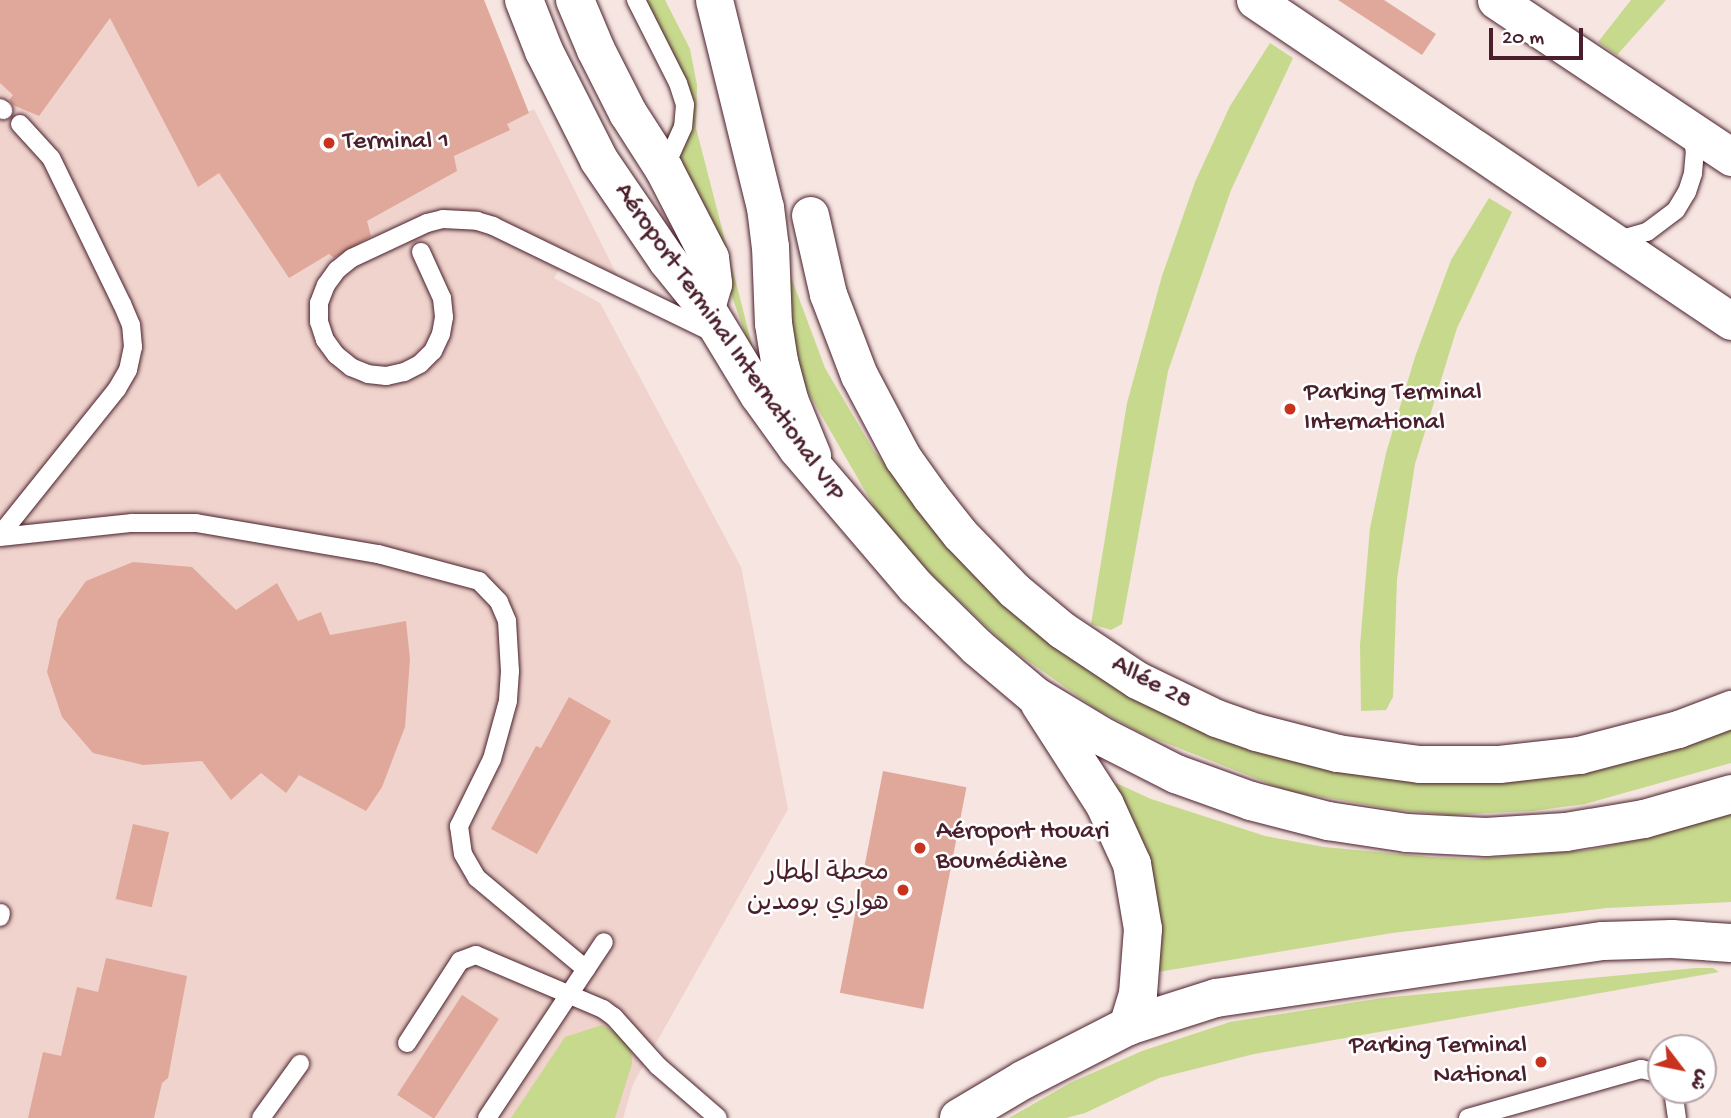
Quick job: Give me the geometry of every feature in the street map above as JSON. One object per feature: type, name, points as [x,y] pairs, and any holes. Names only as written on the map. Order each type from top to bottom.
[{"type":"main road","name":"Aéroport Terminal International VIP","points":[[524,0],[544,51],[599,160],[632,212],[714,323],[790,438],[839,500],[916,587],[977,647],[1035,696],[1105,738],[1177,774],[1251,802],[1328,821],[1406,833],[1486,837],[1566,832],[1644,820],[1731,794]]},
{"type":"main road","points":[[575,0],[596,50],[628,113],[664,169],[710,258],[714,323]]},
{"type":"main road","points":[[1035,696],[1105,805],[1132,864],[1143,929],[1139,983],[1128,1026]]},
{"type":"main road","points":[[959,1118],[1034,1074],[1128,1026],[1194,1004],[1256,989],[1568,945],[1637,939],[1731,943]]},
{"type":"street","points":[[687,0],[756,169]]},
{"type":"street","points":[[702,0],[756,169]]},
{"type":"street","points":[[714,0],[756,169]]},
{"type":"street","points":[[733,0],[756,169],[770,246],[773,323],[779,361],[802,434],[839,500]]},
{"type":"street","points":[[1255,0],[1731,321]]},
{"type":"street","points":[[1496,0],[1731,157]]},
{"type":"street","name":"Allée 28","points":[[810,215],[828,293],[859,375],[903,458],[960,534],[1022,597],[1062,630],[1137,680],[1207,713],[1256,732],[1337,753],[1419,764],[1499,764],[1579,755],[1678,730],[1731,709]]},
{"type":"lane","points":[[636,0],[678,83],[685,105],[683,127],[664,169]]},
{"type":"lane","points":[[0,536],[117,389],[128,370],[133,347],[126,314],[51,158],[20,124]]},
{"type":"lane","points":[[1612,241],[1647,232],[1676,210],[1687,192],[1693,173],[1695,152],[1691,131]]},
{"type":"lane","points":[[421,252],[442,298],[444,317],[441,334],[433,351],[420,364],[404,372],[386,376],[368,374],[351,367],[336,355],[325,340],[319,322],[320,303],[326,285],[337,270],[352,258],[427,223],[443,219],[477,221],[493,226],[714,323]]},
{"type":"lane","points":[[0,536],[132,523],[196,523],[400,559],[466,576],[484,586],[499,602],[507,621],[510,671],[508,701],[492,759],[459,826],[463,855],[477,877],[586,970]]},
{"type":"lane","points":[[487,1118],[604,942]]},
{"type":"lane","points":[[407,1043],[460,961],[467,956],[485,958],[614,1017],[658,1066],[718,1118]]},
{"type":"lane","points":[[261,1118],[300,1065]]},
{"type":"lane","points":[[1468,1118],[1641,1069],[1647,1070]]},
{"type":"shaded area","points":[[0,0],[484,0],[528,112],[534,109],[618,277],[571,250],[554,278],[600,303],[741,567],[788,809],[633,1084],[623,1118],[0,1118]]},
{"type":"green space","points":[[642,0],[665,0],[690,49],[697,85],[696,128],[759,372],[713,244],[671,155],[667,137],[678,109]]},
{"type":"green space","points":[[1631,0],[1666,0],[1617,55],[1598,42]]},
{"type":"green space","points":[[1270,43],[1293,58],[1231,190],[1168,371],[1122,624],[1111,630],[1091,624],[1127,403],[1162,276],[1195,182],[1230,106]]},
{"type":"green space","points":[[767,182],[791,277],[825,368],[874,451],[937,528],[1089,665],[1359,765],[1731,726],[1731,763],[1585,804],[1533,811],[1452,815],[1397,810],[1288,791],[1143,734],[1096,709],[1007,646],[932,575],[883,522],[808,392],[790,345]]},
{"type":"green space","points":[[1489,198],[1512,212],[1457,328],[1415,464],[1397,579],[1393,697],[1386,710],[1361,711],[1360,645],[1370,528],[1386,453],[1415,357],[1451,260]]},
{"type":"green space","points":[[1116,783],[1151,799],[1265,836],[1324,847],[1475,859],[1588,850],[1656,836],[1731,810],[1731,902],[1607,908],[1392,933],[1140,975],[1140,859]]},
{"type":"green space","points":[[1713,968],[1719,972],[1254,1054],[1159,1078],[1085,1113],[1066,1118],[1009,1118],[1070,1083],[1142,1051],[1230,1022],[1382,998]]},
{"type":"green space","points":[[602,1025],[631,1042],[632,1064],[615,1118],[511,1118],[565,1037]]},
{"type":"building","name":"Terminal 1","points":[[0,0],[484,0],[529,113],[507,124],[510,130],[454,156],[457,171],[367,221],[371,236],[334,258],[329,254],[289,278],[219,173],[198,187],[110,18],[39,116],[13,105],[9,100],[13,95],[0,83]]},
{"type":"building","points":[[1338,0],[1384,0],[1436,34],[1422,55]]},
{"type":"building","points":[[133,562],[192,567],[236,610],[277,583],[298,621],[321,612],[330,635],[406,621],[410,659],[405,727],[382,787],[366,811],[299,775],[286,793],[261,773],[231,800],[202,761],[143,765],[93,753],[62,717],[47,672],[58,620],[86,581]]},
{"type":"building","points":[[569,697],[611,721],[537,854],[491,829],[536,746],[541,748]]},
{"type":"building","name":"محطة المطار هواري بومدين","points":[[883,771],[966,787],[923,1009],[840,993]]},
{"type":"building","points":[[133,824],[169,832],[152,907],[116,899]]},
{"type":"building","points":[[106,958],[187,976],[168,1078],[162,1083],[154,1118],[28,1118],[43,1052],[61,1056],[77,987],[98,992]]},
{"type":"building","points":[[462,995],[499,1019],[435,1118],[397,1095]]},
{"type":"place","name":"Terminal 1","points":[[329,143]]},
{"type":"place","name":"Parking Terminal International","points":[[1290,409]]},
{"type":"place","name":"Aéroport Houari Boumédiène","points":[[920,848]]},
{"type":"place","name":"محطة المطار هواري بومدين","points":[[903,890]]},
{"type":"place","name":"Parking Terminal National","points":[[1541,1062]]}]
